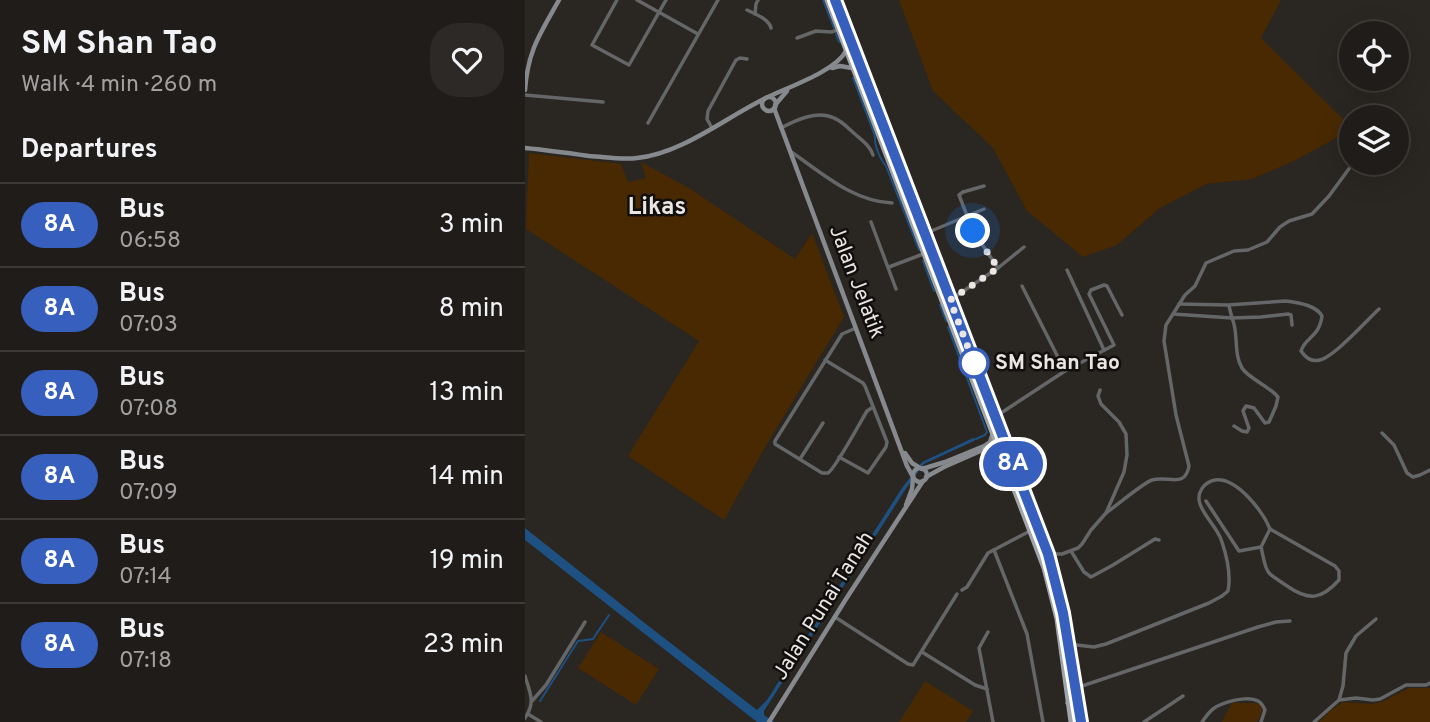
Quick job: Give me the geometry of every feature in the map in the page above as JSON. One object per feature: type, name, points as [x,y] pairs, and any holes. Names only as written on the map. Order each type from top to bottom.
[{"type":"main road","points":[[827,0],[1044,568],[1055,610],[1071,722]]},
{"type":"main road","points":[[835,0],[1048,554],[1059,597],[1081,722]]},
{"type":"main road","points":[[852,68],[856,62],[853,48]]},
{"type":"main road","points":[[921,226],[923,253]]},
{"type":"main road","points":[[985,449],[996,444],[999,437],[986,396]]},
{"type":"main road","points":[[1068,703],[1072,700],[1069,677],[1074,677]]},
{"type":"street","points":[[559,0],[534,46],[527,69],[525,93],[603,102]]},
{"type":"street","points":[[617,0],[593,45],[629,65],[666,0]]},
{"type":"street","points":[[637,0],[698,34]]},
{"type":"street","points":[[648,123],[718,0]]},
{"type":"street","points":[[755,14],[758,0]]},
{"type":"street","points":[[747,10],[770,24],[771,28]]},
{"type":"street","points":[[797,38],[816,31],[838,30]]},
{"type":"street","points":[[525,148],[621,159],[640,158],[676,147],[766,98],[790,88],[824,70],[843,57],[846,51]]},
{"type":"street","points":[[712,128],[707,119],[708,111],[736,60],[747,60]]},
{"type":"street","points":[[824,70],[837,66],[852,68]]},
{"type":"street","points":[[747,109],[767,110],[775,106],[790,88]]},
{"type":"street","points":[[766,98],[773,99],[775,106]]},
{"type":"street","points":[[766,98],[762,105],[767,110]]},
{"type":"street","name":"Jalan Jelatik","points":[[775,106],[913,477]]},
{"type":"street","name":"Jalan Jelatik","points":[[767,110],[781,126]]},
{"type":"street","points":[[781,126],[806,118],[830,116],[841,121],[866,144],[873,156]]},
{"type":"street","points":[[790,151],[858,196],[893,203]]},
{"type":"street","points":[[1048,554],[1072,551],[1106,513],[1151,480],[1184,478],[1189,466],[1176,415],[1165,349],[1167,324],[1188,291],[1195,286],[1206,263],[1234,251],[1258,246],[1289,221],[1316,212],[1344,175]]},
{"type":"street","points":[[984,186],[960,194],[960,198],[976,236],[998,268]]},
{"type":"street","points":[[924,234],[984,209]]},
{"type":"street","points":[[871,222],[896,289]]},
{"type":"street","points":[[950,300],[1024,247]]},
{"type":"street","points":[[889,267],[923,253]]},
{"type":"street","points":[[1067,270],[1104,350]]},
{"type":"street","points":[[995,417],[1065,371],[1114,345],[1089,292],[1104,285],[1122,315]]},
{"type":"street","points":[[1023,286],[1065,371]]},
{"type":"street","points":[[1179,304],[1295,302],[1317,309],[1322,316],[1321,324],[1301,351],[1309,359],[1317,360],[1323,360],[1339,347],[1379,309]]},
{"type":"street","points":[[1229,305],[1243,370],[1278,397],[1269,422],[1262,420],[1254,408],[1246,406],[1243,411],[1249,428],[1247,432],[1234,426]]},
{"type":"street","points":[[1173,314],[1232,318],[1288,314],[1292,325]]},
{"type":"street","points":[[856,328],[842,334],[775,444],[826,474],[867,411],[873,407]]},
{"type":"street","points":[[825,360],[863,383],[887,442],[868,473],[839,457]]},
{"type":"street","points":[[1100,390],[1098,396],[1101,404],[1119,422],[1126,434],[1124,472],[1106,513]]},
{"type":"street","points":[[800,460],[823,423]]},
{"type":"street","points":[[905,506],[911,494],[914,470],[945,462],[984,446],[991,440],[992,432]]},
{"type":"street","points":[[1382,433],[1394,444],[1407,473],[1413,477],[1430,470]]},
{"type":"street","points":[[913,477],[918,482],[985,449],[995,451],[1001,457]]},
{"type":"street","name":"Jalan Jelatik","points":[[902,450],[910,461],[921,468]]},
{"type":"street","points":[[905,506],[925,479],[925,471],[921,468]]},
{"type":"street","points":[[1068,644],[1094,647],[1106,644],[1209,603],[1228,591],[1229,573],[1222,540],[1199,502],[1201,490],[1206,483],[1214,480],[1223,480],[1242,491],[1256,506],[1270,529],[1335,566],[1339,570],[1339,580],[1325,594],[1306,597],[1269,573],[1261,547],[1270,529]]},
{"type":"street","points":[[1206,501],[1239,551],[1261,547]]},
{"type":"street","name":"Jalan Punai Tanah","points":[[770,720],[905,506]]},
{"type":"street","points":[[962,590],[967,587],[988,553],[1030,531]]},
{"type":"street","points":[[1072,551],[1084,572],[1091,577],[1155,539],[1159,540]]},
{"type":"street","points":[[994,550],[1027,634],[1043,722]]},
{"type":"street","points":[[835,617],[908,664],[913,664],[957,594]]},
{"type":"street","points":[[1314,722],[1339,700],[1346,653],[1356,636],[1376,618]]},
{"type":"street","points":[[1076,688],[1258,626],[1290,621]]},
{"type":"street","points":[[532,701],[546,685],[585,622]]},
{"type":"street","points":[[988,632],[979,648],[993,722]]},
{"type":"street","points":[[922,652],[975,685],[987,689]]},
{"type":"street","points":[[525,676],[532,701],[527,716],[541,722]]},
{"type":"street","points":[[1339,700],[1356,698],[1373,701],[1406,685],[1430,683]]},
{"type":"street","points":[[1144,722],[1184,696]]},
{"type":"street","points":[[1202,722],[1212,710],[1222,704],[1255,699],[1265,710],[1261,722]]},
{"type":"shaded area","points":[[899,0],[1281,0],[1261,38],[1339,115],[1339,137],[1296,160],[1252,179],[1206,184],[1160,208],[1117,245],[1083,257],[1027,211],[993,148],[933,91]]},
{"type":"shaded area","points":[[529,153],[621,164],[628,182],[646,178],[641,162],[689,188],[795,259],[812,233],[844,317],[724,520],[628,456],[699,341],[526,229]]},
{"type":"shaded area","points":[[601,632],[659,669],[636,705],[578,668]]},
{"type":"shaded area","points":[[925,681],[973,711],[966,722],[899,722]]},
{"type":"shaded area","points":[[1409,688],[1430,688],[1430,722],[1319,722],[1343,702],[1382,702]]},
{"type":"shaded area","points":[[1232,703],[1261,705],[1262,711],[1257,722],[1222,722]]},
{"type":"water","points":[[976,439],[924,464],[841,590],[838,588],[902,488],[922,462]]},
{"type":"water","points":[[525,528],[757,710],[767,700],[833,596],[836,598],[764,711],[764,715],[774,722],[757,722],[525,540]]},
{"type":"waterway","points":[[823,0],[834,28]]},
{"type":"waterway","points":[[836,34],[839,42]]},
{"type":"waterway","points":[[853,78],[875,136],[878,152],[919,250]]},
{"type":"waterway","points":[[923,261],[934,291]]},
{"type":"waterway","points":[[940,305],[946,321]]},
{"type":"waterway","points":[[948,327],[987,432],[976,439]]},
{"type":"waterway","points":[[540,701],[578,641],[593,639],[609,615]]},
{"type":"bus line","name":"8A","points":[[835,0],[1048,554],[1063,613],[1081,722]]},
{"type":"place","name":"SM Shan Tao","points":[[974,363]]},
{"type":"district","name":"Likas","points":[[657,208]]},
{"type":"route","points":[[973,231],[998,268],[950,300],[974,363]]}]
